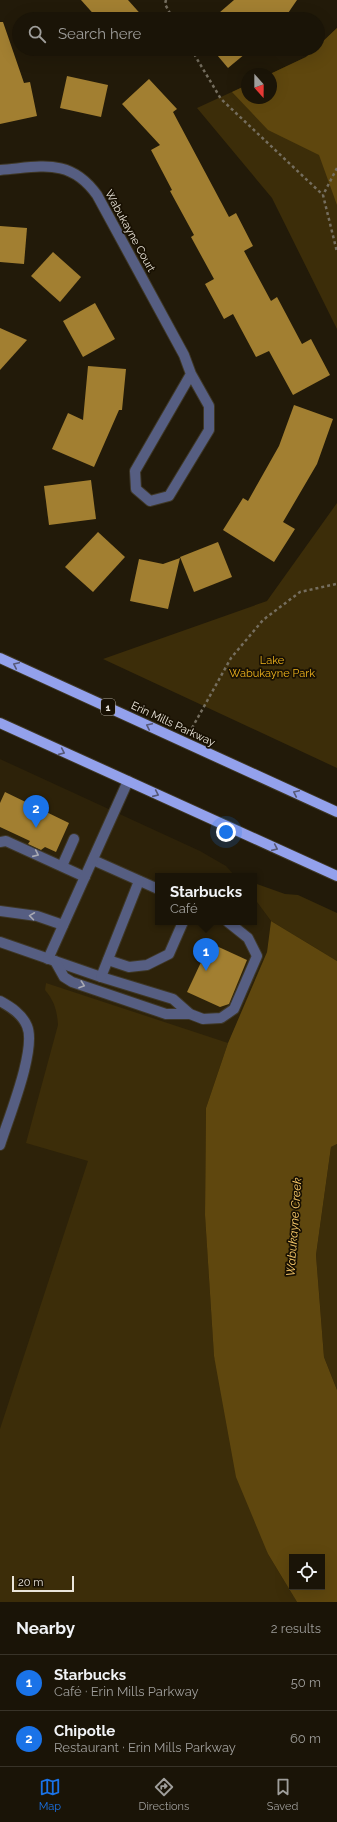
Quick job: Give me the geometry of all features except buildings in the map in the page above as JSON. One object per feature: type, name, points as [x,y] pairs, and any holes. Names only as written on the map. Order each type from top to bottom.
[{"type":"main road","name":"Erin Mills Parkway","points":[[0,658],[337,812]]},
{"type":"main road","points":[[0,723],[337,876]]},
{"type":"street","name":"Wabukayne Court","points":[[0,170],[51,166],[65,168],[78,174],[89,183],[97,194],[184,355],[191,374],[209,406],[209,430],[169,496],[150,501],[136,489],[135,471],[191,374]]},
{"type":"street","points":[[51,960],[63,925],[128,781]]},
{"type":"street","points":[[62,866],[74,839]]},
{"type":"street","points":[[0,842],[6,841],[85,876]]},
{"type":"street","points":[[93,860],[155,888]]},
{"type":"street","points":[[101,977],[139,881]]},
{"type":"street","points":[[0,911],[37,916],[63,925]]},
{"type":"street","points":[[108,960],[129,968],[147,965],[169,954],[182,925]]},
{"type":"street","points":[[0,942],[101,977],[173,999],[190,1014],[203,1019],[221,1018],[234,1009],[257,956],[248,938],[232,925]]},
{"type":"street","points":[[51,960],[64,977],[72,982],[166,1014],[190,1014]]},
{"type":"street","points":[[0,1001],[16,1011],[27,1026],[30,1040],[27,1058],[0,1145]]},
{"type":"path","points":[[166,0],[165,4],[169,12]]},
{"type":"path","points":[[195,56],[220,99],[323,195],[337,252]]},
{"type":"path","points":[[323,195],[337,168]]},
{"type":"path","points":[[184,742],[231,658],[263,620],[300,592],[337,585]]},
{"type":"shaded area","points":[[337,28],[337,205],[319,155],[268,130],[243,104],[277,104],[277,71],[307,56],[325,56],[325,39]]},
{"type":"shaded area","points":[[241,88],[241,102],[232,92]]},
{"type":"shaded area","points":[[0,759],[200,851],[226,866],[232,873],[155,873],[155,925],[257,925],[257,902],[271,921],[267,952],[228,1043],[206,1108],[205,1215],[214,1356],[268,1554],[297,1602],[0,1602]]},
{"type":"shaded area","points":[[271,921],[337,961],[337,1144],[331,1147],[316,1255],[324,1357],[337,1390],[337,1602],[297,1602],[290,1590],[325,1590],[325,1554],[289,1554],[289,1589],[268,1554],[236,1477],[214,1356],[205,1215],[206,1108],[228,1043],[267,952]]},
{"type":"green space","points":[[337,28],[337,329],[272,198],[197,108],[241,88],[241,104],[277,104],[277,71],[307,56],[325,56],[325,39]]},
{"type":"green space","name":"Lake Wabukayne Park","points":[[337,503],[337,768],[103,659],[267,601]]},
{"type":"green space","points":[[257,884],[285,894],[298,895],[337,913],[337,961],[271,921],[257,902]]},
{"type":"green space","points":[[46,983],[228,1043],[206,1108],[205,1215],[214,1356],[268,1554],[297,1602],[0,1602],[0,1429],[88,1161],[26,1143],[58,1025],[55,1007],[45,990]]},
{"type":"green space","points":[[337,1144],[337,1390],[324,1357],[316,1255],[331,1147]]},
{"type":"place","name":"Chipotle","points":[[36,828]]},
{"type":"place","name":"Starbucks","points":[[206,971]]},
{"type":"water label","name":"Wabukayne Creek","points":[[294,1227]]}]
